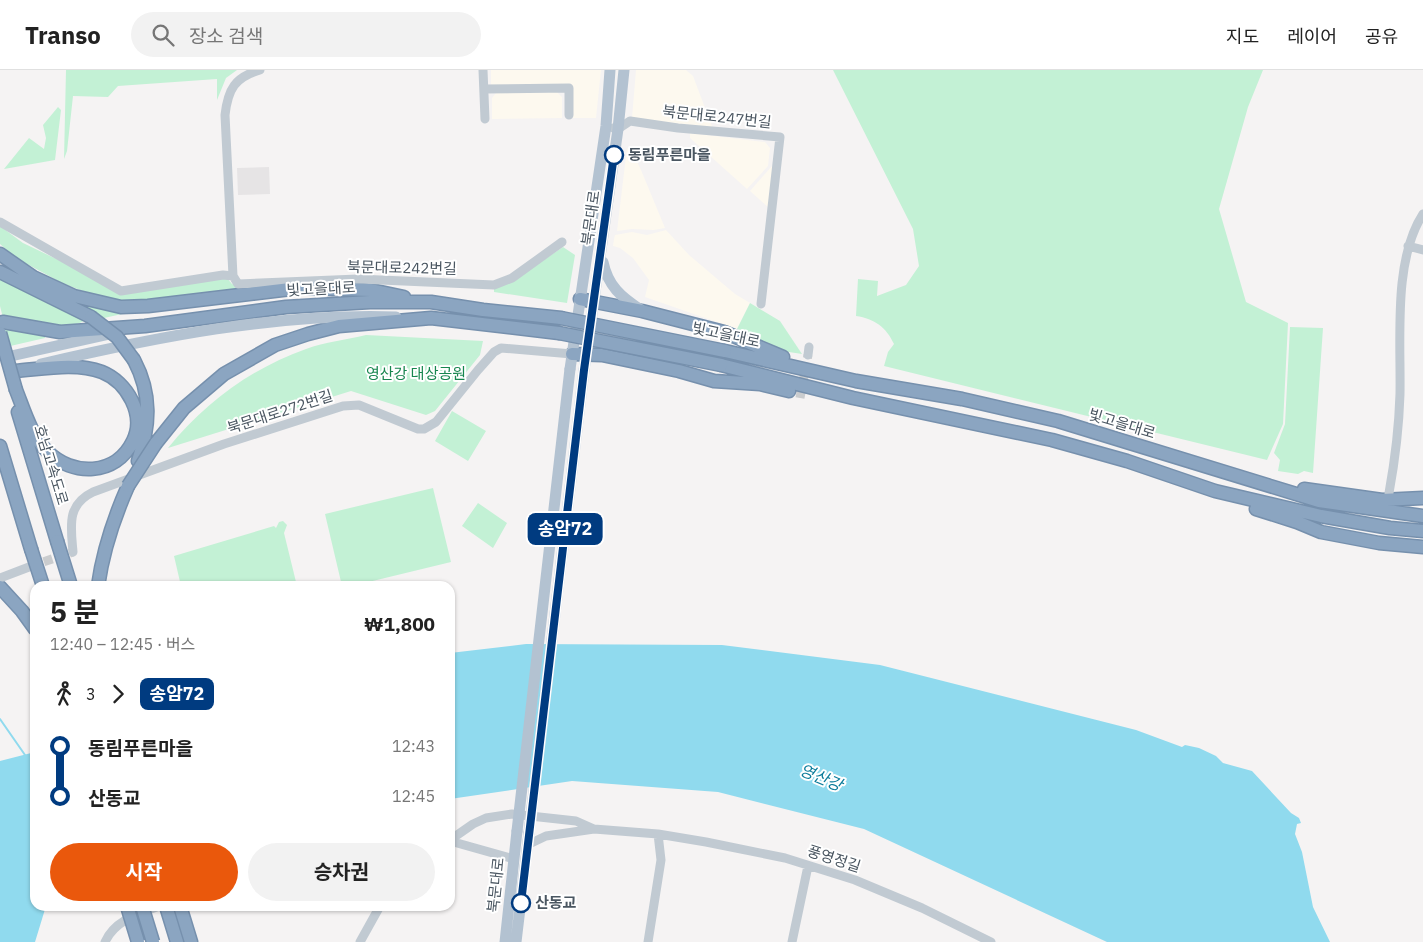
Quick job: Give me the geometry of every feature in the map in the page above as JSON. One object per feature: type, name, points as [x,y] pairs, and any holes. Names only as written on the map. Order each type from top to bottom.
[{"type":"highway","points":[[0,254],[33,277],[74,296],[121,307],[148,306],[299,288],[371,290],[431,302]]},
{"type":"highway","points":[[0,272],[91,317],[117,338],[140,371],[148,405],[146,434],[138,461],[111,525],[102,556],[99,581]]},
{"type":"highway","points":[[580,299],[642,311],[724,332],[777,355],[816,365],[856,381]]},
{"type":"highway","name":"빛고을대로","points":[[145,326],[286,307],[370,302],[431,302],[483,310],[561,318],[725,351],[856,381],[962,398],[1058,421],[1319,501],[1423,516]]},
{"type":"highway","points":[[128,486],[167,427],[203,390],[224,374],[275,346],[339,326],[431,318]]},
{"type":"highway","name":"빛고을대로","points":[[431,318],[559,333],[721,365],[853,398],[1052,440],[1127,461],[1215,491],[1321,516],[1390,528],[1423,531]]},
{"type":"highway","points":[[15,371],[83,368],[102,372],[116,380],[128,392],[135,406],[134,440],[124,454],[109,465],[84,470],[60,464],[46,450],[36,436],[13,389],[2,328],[60,332],[145,326]]},
{"type":"highway","points":[[572,354],[602,355],[714,381],[760,384],[808,395],[853,398]]},
{"type":"highway","name":"호남고속도로","points":[[6,355],[13,389],[69,581]]},
{"type":"highway","points":[[0,446],[42,581]]},
{"type":"highway","points":[[1260,483],[1382,500],[1423,498]]},
{"type":"highway","points":[[1215,491],[1244,505],[1321,532],[1379,543],[1423,547]]},
{"type":"highway","points":[[0,587],[30,622]]},
{"type":"highway","points":[[129,911],[138,942]]},
{"type":"highway","points":[[144,911],[153,942]]},
{"type":"highway","points":[[168,911],[177,942]]},
{"type":"highway","points":[[182,911],[191,942]]},
{"type":"main road","name":"북문대로","points":[[505,942],[570,369],[606,126],[610,70]]},
{"type":"main road","name":"북문대로","points":[[516,942],[584,370],[618,128],[624,70]]},
{"type":"main road","points":[[601,255],[605,273],[615,291],[642,311]]},
{"type":"main road","name":"빛고을대로","points":[[15,371],[104,350],[252,324],[337,317],[431,318]]},
{"type":"main road","name":"빛고을대로","points":[[6,355],[145,326]]},
{"type":"street","points":[[233,276],[225,115],[227,100],[233,86],[242,76],[260,70]]},
{"type":"street","points":[[483,70],[485,119]]},
{"type":"street","points":[[484,89],[569,88],[569,115]]},
{"type":"street","name":"북문대로247번길","points":[[606,126],[618,128],[630,121],[678,128],[780,137],[762,304]]},
{"type":"street","points":[[1389,493],[1396,452],[1403,284],[1408,246],[1413,229],[1423,214]]},
{"type":"street","name":"북문대로242번길","points":[[0,222],[121,291],[223,275],[233,276],[238,284],[249,285],[358,279],[494,285],[512,278],[562,242]]},
{"type":"street","points":[[1408,246],[1423,250]]},
{"type":"street","name":"북문대로272번길","points":[[74,552],[70,529],[73,510],[84,496],[93,492],[224,444],[344,406],[358,405],[418,429],[424,429],[436,422],[494,352],[509,348],[572,354]]},
{"type":"street","points":[[0,578],[29,567]]},
{"type":"street","name":"풍영정길","points":[[455,837],[473,824],[486,818],[505,814],[569,819],[584,822],[594,829],[658,834],[760,852],[879,890],[922,908],[991,942]]},
{"type":"street","points":[[528,845],[546,836],[594,829]]},
{"type":"street","points":[[648,942],[661,860],[658,834]]},
{"type":"street","points":[[455,842],[514,859]]},
{"type":"street","points":[[792,942],[808,866]]},
{"type":"street","points":[[106,942],[112,930],[119,923],[147,911]]},
{"type":"street","points":[[360,942],[377,911]]},
{"type":"shaded area","points":[[491,70],[601,70],[596,118],[573,118],[572,85],[495,88],[491,84]]},
{"type":"shaded area","points":[[636,70],[686,70],[693,76],[713,129],[632,118]]},
{"type":"shaded area","points":[[557,92],[562,97],[562,118],[492,119],[492,98],[496,93]]},
{"type":"shaded area","points":[[690,133],[765,142],[770,148],[768,166],[747,189],[690,138]]},
{"type":"shaded area","points":[[627,148],[633,153],[665,228],[617,231]]},
{"type":"shaded area","points":[[772,166],[774,167],[769,208],[750,191]]},
{"type":"shaded area","points":[[269,167],[270,194],[238,195],[237,168]]},
{"type":"shaded area","points":[[666,230],[689,255],[735,294],[750,303],[737,329],[645,297],[649,280],[633,258],[620,248],[613,246],[615,235],[632,232],[647,235]]},
{"type":"green space","points":[[66,70],[237,70],[226,78],[217,100],[217,79],[118,86],[108,97],[73,96],[67,151],[64,159]]},
{"type":"green space","points":[[833,70],[1263,70],[1248,107],[1219,209],[1246,302],[1288,323],[1283,424],[1267,460],[884,366],[888,352],[894,344],[879,325],[869,319],[856,316],[858,279],[878,281],[877,296],[906,285],[919,266],[913,229]]},
{"type":"green space","points":[[58,107],[61,110],[55,160],[4,169],[29,138],[44,149],[46,138],[43,125]]},
{"type":"green space","points":[[0,226],[23,243],[71,266],[120,295],[227,278],[232,284],[238,286],[240,290],[127,303],[106,300],[62,283],[16,258],[0,244]]},
{"type":"green space","points":[[563,247],[575,255],[567,303],[494,292],[494,288],[511,282]]},
{"type":"green space","points":[[0,279],[85,320],[68,326],[57,326],[3,318],[0,306]]},
{"type":"green space","points":[[75,302],[117,310],[122,314],[104,318]]},
{"type":"green space","points":[[750,303],[780,321],[802,354],[776,350],[737,329]]},
{"type":"green space","points":[[0,327],[45,336],[45,338],[6,347]]},
{"type":"green space","points":[[1290,327],[1323,328],[1313,473],[1304,471],[1298,474],[1278,471],[1280,460],[1274,453],[1285,424]]},
{"type":"green space","name":"영산강 대상공원","points":[[366,335],[483,341],[480,355],[435,411],[426,415],[351,391],[168,448],[197,416],[247,377],[286,357],[313,347]]},
{"type":"green space","points":[[452,411],[486,431],[468,461],[435,441]]},
{"type":"green space","points":[[433,488],[451,562],[373,581],[341,581],[325,514]]},
{"type":"green space","points":[[478,503],[507,523],[493,548],[462,526]]},
{"type":"green space","points":[[283,521],[287,525],[284,533],[296,581],[180,581],[174,556],[274,526],[276,528],[279,522]]},
{"type":"water","name":"영산강","points":[[526,644],[722,645],[880,665],[1136,730],[1182,747],[1185,745],[1199,748],[1216,756],[1223,763],[1252,771],[1291,813],[1299,818],[1301,823],[1297,824],[1295,834],[1302,852],[1313,907],[1330,942],[1107,942],[864,829],[718,792],[572,781],[455,798],[455,652]]},
{"type":"water","points":[[30,753],[30,911],[44,911],[35,942],[0,942],[0,761]]},
{"type":"waterway","points":[[0,719],[25,755]]},
{"type":"tunnel","points":[[800,398],[808,355]]},
{"type":"tunnel","points":[[31,566],[73,552]]},
{"type":"bus line","name":"송암72","points":[[521,903],[584,370],[604,238],[614,155]]},
{"type":"place","name":"동림푸른마을","points":[[614,155]]},
{"type":"place","name":"산동교","points":[[521,903]]}]
